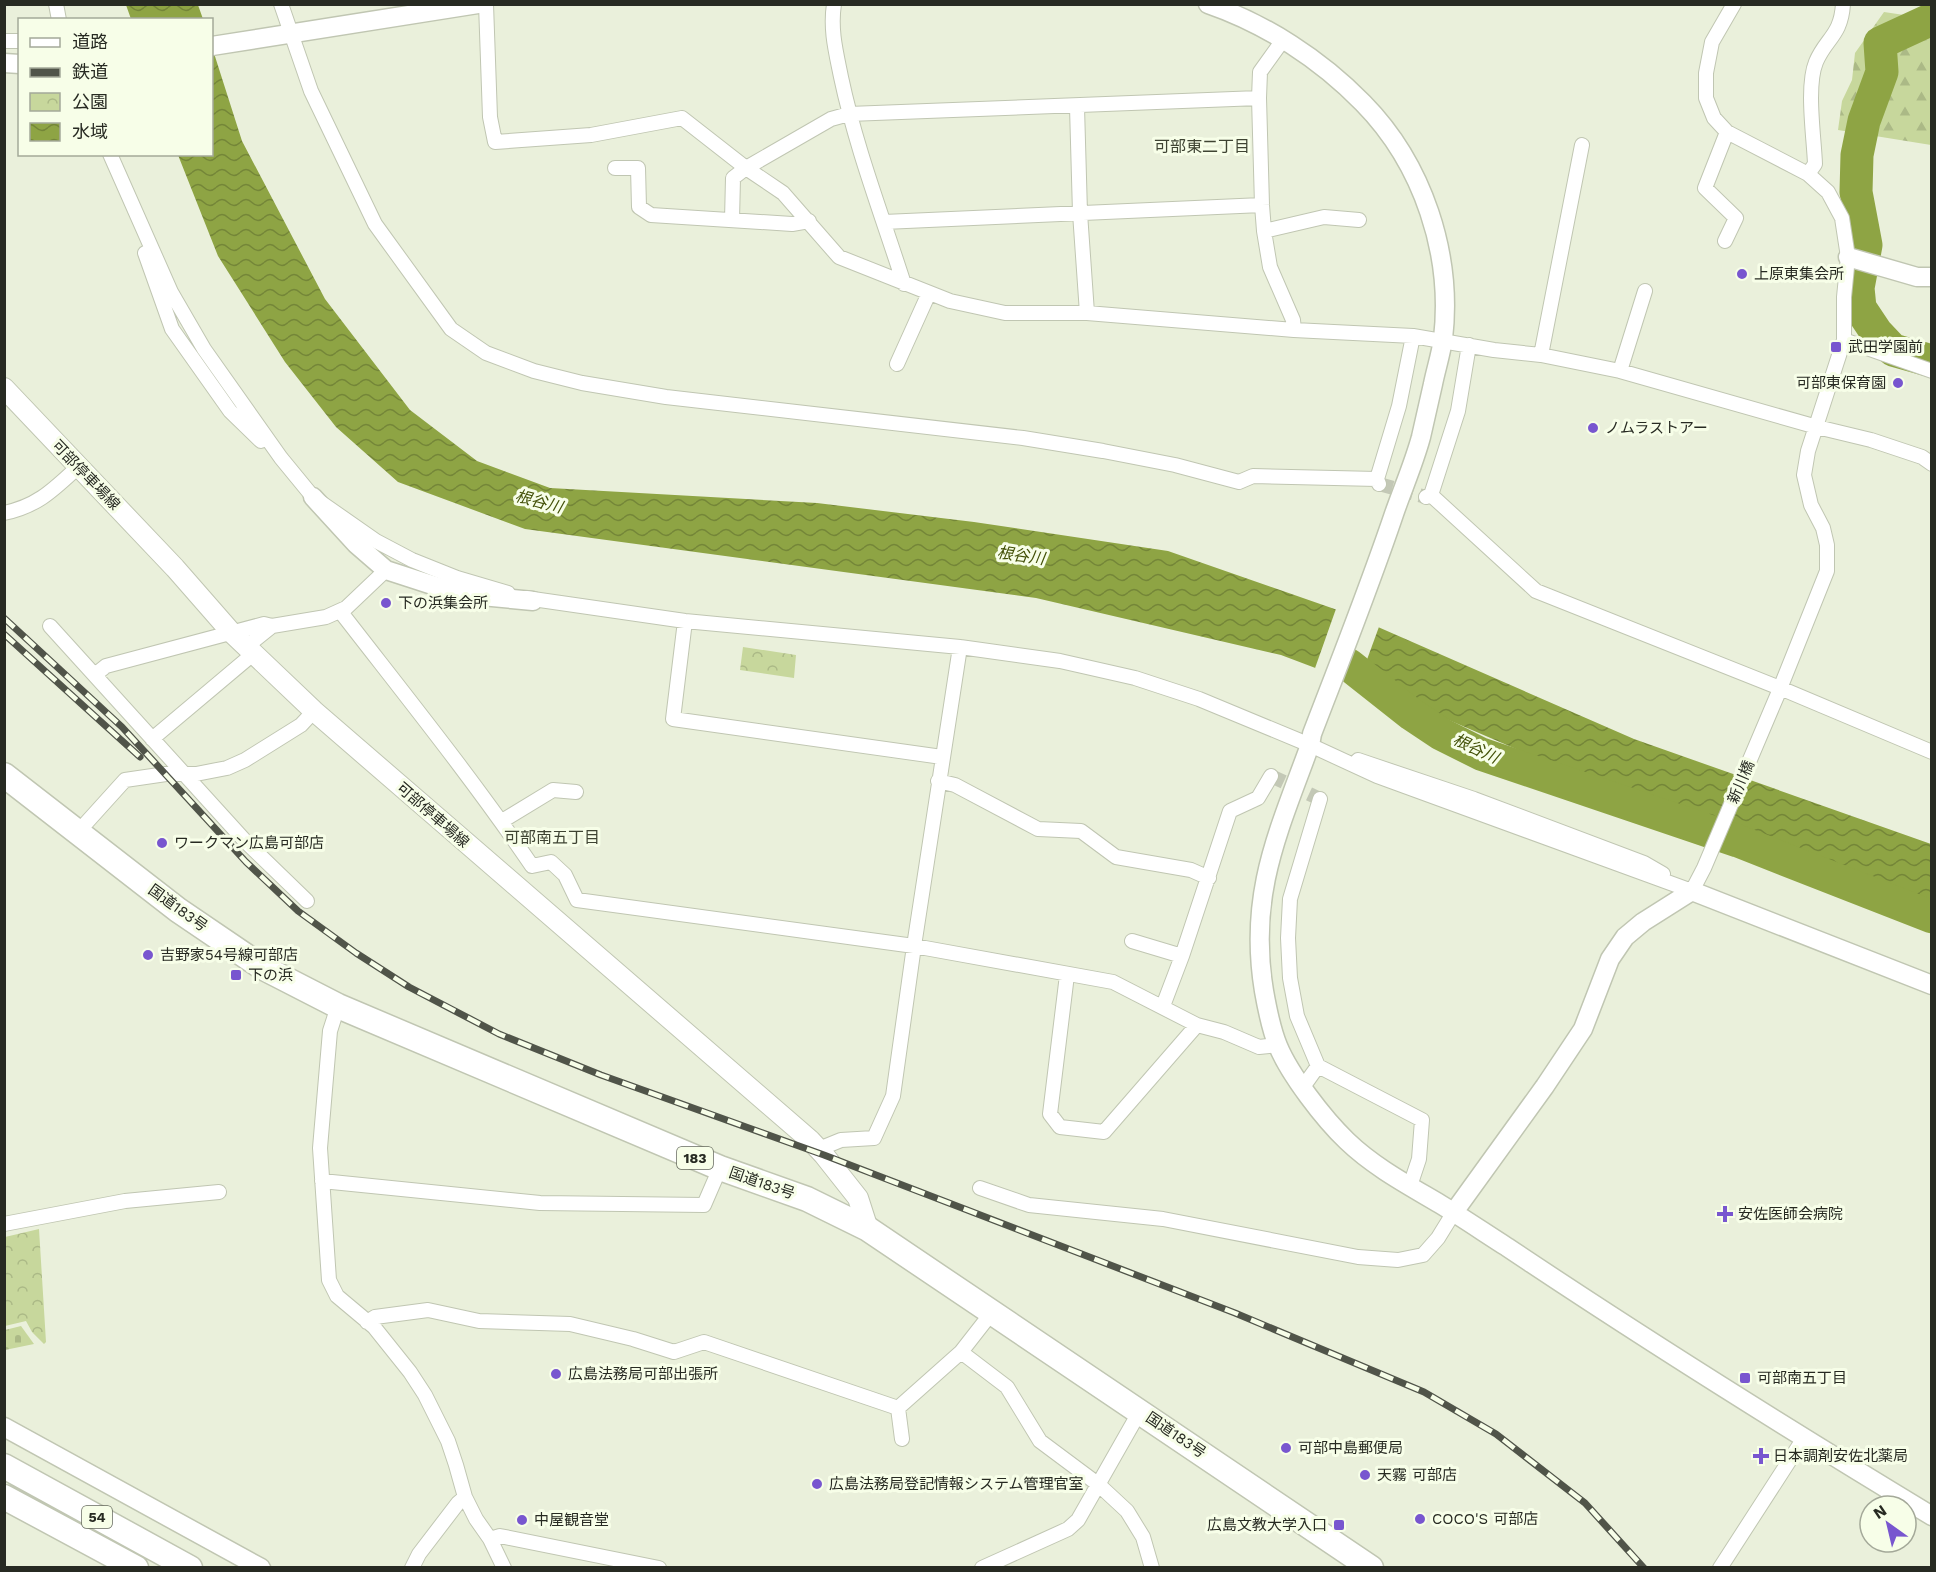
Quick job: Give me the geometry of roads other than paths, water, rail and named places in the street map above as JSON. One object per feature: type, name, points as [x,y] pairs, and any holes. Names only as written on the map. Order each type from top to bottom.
[{"type":"highway","name":"国道183号","points":[[4,775],[178,910],[262,967],[338,1006],[720,1168],[807,1199],[868,1229],[993,1311],[1371,1568]]},
{"type":"highway","name":"54","points":[[4,1466],[190,1568]]},
{"type":"highway","name":"54","points":[[4,1497],[136,1568]]},
{"type":"main road","name":"可部停車場線","points":[[4,388],[175,568],[231,632],[314,711],[819,1149],[858,1198],[868,1229]]},
{"type":"street","points":[[281,4],[285,34],[375,224],[451,328],[486,353],[534,371],[592,385],[666,397],[1023,438],[1175,465],[1239,482],[1253,476],[1378,481],[1399,406],[1413,336]]},
{"type":"street","points":[[213,46],[478,4]]},
{"type":"street","points":[[486,4],[490,117],[495,142],[591,135],[682,118],[746,168],[783,193],[839,257],[950,301],[1005,313],[1087,313],[1294,330],[1413,336],[1541,355],[1620,372],[1816,427],[1871,440],[1922,457],[1932,464]]},
{"type":"street","points":[[834,4],[831,30],[849,114],[867,177],[904,284]]},
{"type":"street","points":[[1208,4],[1231,8],[1313,59],[1344,83],[1371,111],[1400,147],[1418,181],[1431,218],[1441,262],[1444,306],[1443,340],[1420,438],[1390,529],[1272,851],[1260,906],[1260,964],[1266,1003],[1278,1045],[1303,1087],[1326,1119],[1374,1164],[1454,1212],[1597,1307],[1804,1438],[1932,1516]]},
{"type":"street","points":[[1808,174],[1815,164],[1811,83],[1816,62],[1842,21],[1843,4]]},
{"type":"street","points":[[1725,241],[1736,218],[1705,188],[1727,132],[1714,118],[1706,99],[1706,82],[1712,42],[1728,7]]},
{"type":"street","points":[[1283,40],[1260,72],[1258,98],[1262,205],[1270,267],[1293,320],[1294,330]]},
{"type":"street","points":[[732,220],[733,177],[831,119],[849,114],[1077,107],[1258,98]]},
{"type":"street","points":[[1077,107],[1080,213],[1087,313]]},
{"type":"street","name":"新川橋","points":[[1692,891],[1779,692],[1827,571],[1827,545],[1823,528],[1811,505],[1804,475],[1808,451],[1844,340],[1844,297],[1858,260],[1842,218],[1828,192],[1808,174],[1727,132]]},
{"type":"street","points":[[1541,355],[1582,145]]},
{"type":"street","points":[[111,156],[171,292],[204,349],[281,458],[356,544],[386,570],[460,594],[533,600],[685,621],[960,647],[1060,661],[1135,678],[1199,699],[1644,863],[1692,891],[1932,985]]},
{"type":"street","points":[[615,168],[638,168],[639,207],[651,215],[792,224],[809,221]]},
{"type":"street","points":[[884,222],[1262,205]]},
{"type":"street","points":[[1264,231],[1324,217],[1359,220]]},
{"type":"street","points":[[1858,260],[1917,277],[1932,277]]},
{"type":"street","points":[[1620,372],[1645,291]]},
{"type":"street","points":[[897,364],[929,293]]},
{"type":"street","points":[[1844,340],[1932,371]]},
{"type":"street","points":[[1469,345],[1458,411],[1428,496],[1536,591],[1779,692],[1932,752]]},
{"type":"street","points":[[4,513],[21,509],[44,497],[78,467]]},
{"type":"street","points":[[314,497],[376,541],[412,560],[457,578],[533,600]]},
{"type":"street","points":[[96,674],[106,666],[220,637],[231,632],[264,624],[272,626],[326,617],[346,608],[386,570]]},
{"type":"street","points":[[340,611],[502,822],[532,866],[551,862],[565,875],[577,900],[914,946],[1113,982],[1197,1025],[1224,1032],[1259,1047],[1278,1045]]},
{"type":"street","points":[[685,621],[673,719],[942,757]]},
{"type":"street","points":[[50,626],[274,871],[307,901]]},
{"type":"street","points":[[152,739],[250,651],[272,626]]},
{"type":"street","points":[[819,1149],[841,1140],[873,1138],[893,1096],[938,781],[960,647]]},
{"type":"street","points":[[78,832],[125,780],[183,772],[196,774],[227,768],[245,760],[301,725],[314,711]]},
{"type":"street","points":[[1163,1006],[1209,878],[1230,811],[1258,798],[1270,776]]},
{"type":"street","points":[[938,781],[955,785],[1038,829],[1081,831],[1116,857],[1191,870],[1209,878]]},
{"type":"street","points":[[502,822],[553,790],[576,792]]},
{"type":"street","points":[[1320,799],[1290,899],[1288,938],[1290,978],[1297,1016],[1318,1066],[1422,1120],[1419,1159],[1410,1186]]},
{"type":"street","points":[[980,1188],[1029,1205],[1163,1219],[1358,1257],[1398,1260],[1423,1255],[1438,1238],[1583,1029],[1610,959],[1625,937],[1643,922],[1692,891]]},
{"type":"street","points":[[1132,941],[1182,956]]},
{"type":"street","points":[[1067,975],[1050,1114],[1060,1127],[1104,1132],[1197,1025]]},
{"type":"street","points":[[338,1006],[330,1031],[320,1148],[329,1280],[337,1296],[368,1322],[410,1372],[425,1395],[447,1441],[465,1497],[504,1568]]},
{"type":"street","points":[[1303,1087],[1318,1066]]},
{"type":"street","points":[[322,1181],[540,1203],[704,1205],[720,1168]]},
{"type":"street","points":[[4,1224],[125,1201],[219,1192]]},
{"type":"street","points":[[368,1322],[375,1317],[428,1310],[478,1321],[570,1324],[633,1339],[674,1352],[704,1342],[898,1408]]},
{"type":"street","points":[[898,1408],[961,1352],[993,1311]]},
{"type":"street","points":[[961,1352],[1007,1387],[1040,1441],[1100,1485],[1127,1511],[1143,1537],[1152,1568]]},
{"type":"street","points":[[898,1408],[902,1439]]},
{"type":"street","points":[[982,1568],[1068,1529],[1078,1520],[1100,1485],[1140,1411]]},
{"type":"street","points":[[4,1427],[261,1568]]},
{"type":"street","points":[[1720,1568],[1804,1438]]},
{"type":"street","points":[[412,1568],[419,1554],[465,1497]]},
{"type":"street","points":[[490,1539],[500,1536],[659,1568]]},
{"type":"water","points":[[126,5],[198,5],[203,18],[131,18]]},
{"type":"water","points":[[213,50],[242,141],[325,299],[410,410],[477,461],[550,488],[817,503],[974,522],[1168,551],[1346,613],[1634,739],[1931,844],[1931,908],[1598,784],[1416,706],[1281,655],[1036,598],[525,529],[398,482],[336,427],[285,362],[218,256],[178,156],[213,156]]},
{"type":"waterway","points":[[1932,19],[1880,43],[1882,72],[1864,121],[1857,155],[1856,192],[1866,245],[1858,288],[1860,308],[1876,332],[1893,350],[1932,361]]},
{"type":"waterway","name":"根谷川","points":[[1349,665],[1411,714],[1441,734],[1481,754],[1738,841],[1932,917]]},
{"type":"tunnel","points":[[1379,484],[1426,497]]},
{"type":"tunnel","points":[[1271,776],[1320,799]]},
{"type":"railway","points":[[4,618],[122,727],[246,862],[298,911],[356,953],[409,987],[499,1034],[601,1075],[824,1155],[1235,1313],[1424,1392],[1496,1434],[1585,1503],[1644,1568]]},
{"type":"railway","points":[[4,634],[140,757]]},
{"type":"place","name":"上原東集会所","points":[[1742,274]]},
{"type":"place","name":"武田学園前","points":[[1836,347]]},
{"type":"place","name":"可部東保育園","points":[[1898,383]]},
{"type":"place","name":"ノムラストアー","points":[[1593,428]]},
{"type":"place","name":"下の浜集会所","points":[[386,603]]},
{"type":"place","name":"ワークマン広島可部店","points":[[162,843]]},
{"type":"place","name":"吉野家54号線可部店","points":[[148,955]]},
{"type":"place","name":"下の浜","points":[[236,975]]},
{"type":"place","name":"安佐医師会病院","points":[[1725,1214]]},
{"type":"place","name":"広島法務局可部出張所","points":[[556,1374]]},
{"type":"place","name":"可部南五丁目","points":[[1745,1378]]},
{"type":"place","name":"可部中島郵便局","points":[[1286,1448]]},
{"type":"place","name":"日本調剤安佐北薬局","points":[[1761,1456]]},
{"type":"place","name":"天霧 可部店","points":[[1365,1475]]},
{"type":"place","name":"広島法務局登記情報システム管理官室","points":[[817,1484]]},
{"type":"place","name":"COCO'S 可部店","points":[[1420,1519]]},
{"type":"place","name":"中屋観音堂","points":[[522,1520]]},
{"type":"place","name":"広島文教大学入口","points":[[1339,1525]]},
{"type":"district","name":"可部東二丁目","points":[[1202,146]]},
{"type":"district","name":"可部南五丁目","points":[[552,837]]}]
